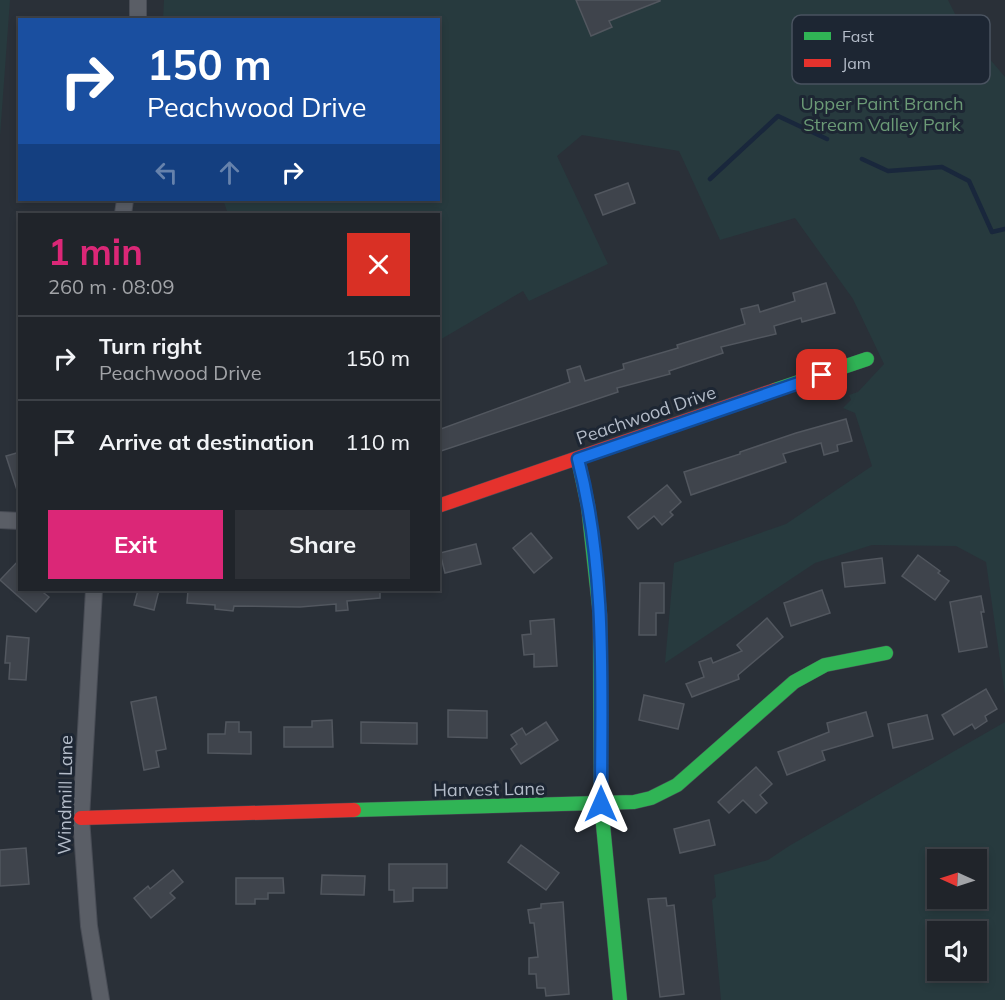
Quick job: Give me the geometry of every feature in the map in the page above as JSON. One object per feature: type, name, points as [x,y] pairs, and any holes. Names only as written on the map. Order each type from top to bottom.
[{"type":"street","points":[[138,0],[138,18]]},
{"type":"street","name":"Peachwood Drive","points":[[440,505],[867,359]]},
{"type":"street","points":[[578,459],[588,506],[600,615],[601,804],[620,1000]]},
{"type":"street","points":[[0,520],[18,521]]},
{"type":"street","name":"Windmill Lane","points":[[94,591],[81,818],[89,926],[101,1000]]},
{"type":"street","name":"Harvest Lane","points":[[81,818],[634,802],[651,798],[676,785],[794,682],[811,671],[825,665],[886,653]]},
{"type":"green space","points":[[0,0],[10,0],[0,136]]},
{"type":"green space","name":"Upper Paint Branch Stream Valley Park","points":[[164,0],[948,0],[956,15],[792,15],[792,84],[990,84],[990,59],[1005,77],[1005,695],[986,562],[956,546],[872,545],[815,563],[665,663],[674,563],[786,524],[872,466],[855,413],[843,408],[851,400],[849,395],[858,392],[884,364],[853,299],[795,218],[720,240],[679,151],[582,135],[557,156],[608,264],[529,301],[523,291],[440,340],[440,213],[228,213],[224,202],[196,201],[440,201],[440,18],[163,18]]},
{"type":"green space","points":[[1005,722],[1005,1000],[721,1000],[712,900],[716,897],[714,875],[768,860]]},
{"type":"building","points":[[576,0],[660,1],[609,21],[612,27],[591,36]]},
{"type":"building","points":[[628,183],[635,203],[603,215],[595,195]]},
{"type":"building","points":[[826,283],[835,313],[802,322],[801,318],[774,326],[776,334],[721,347],[723,353],[669,371],[670,374],[617,388],[618,392],[440,451],[440,429],[570,382],[567,370],[580,366],[585,381],[624,369],[623,364],[678,348],[677,345],[745,324],[741,309],[758,305],[760,312],[795,301],[793,293]]},
{"type":"building","points":[[846,419],[852,441],[837,445],[838,451],[824,455],[821,443],[783,454],[786,462],[691,495],[684,472],[796,433]]},
{"type":"building","points":[[18,453],[18,490],[17,490],[6,456]]},
{"type":"building","points":[[667,485],[681,502],[670,512],[673,515],[662,525],[654,516],[638,529],[628,517]]},
{"type":"building","points":[[531,533],[552,558],[534,573],[513,548]]},
{"type":"building","points":[[476,544],[481,564],[445,573],[440,553]]},
{"type":"building","points":[[918,555],[940,571],[938,573],[949,581],[935,600],[902,576]]},
{"type":"building","points":[[882,558],[885,583],[845,587],[842,563]]},
{"type":"building","points":[[18,561],[18,591],[41,591],[49,597],[36,612],[0,580]]},
{"type":"building","points":[[640,583],[664,583],[664,613],[656,613],[656,635],[639,635]]},
{"type":"building","points":[[822,590],[830,613],[791,626],[784,603]]},
{"type":"building","points":[[138,591],[159,591],[154,610],[134,605]]},
{"type":"building","points":[[188,591],[380,591],[380,598],[347,601],[348,610],[336,611],[336,604],[300,607],[234,606],[233,611],[215,609],[215,605],[187,603]]},
{"type":"building","points":[[981,596],[984,612],[981,612],[987,647],[959,652],[950,602]]},
{"type":"building","points":[[767,618],[783,637],[738,675],[739,679],[692,697],[686,684],[704,677],[699,662],[711,658],[713,663],[742,651],[737,645]]},
{"type":"building","points":[[554,619],[557,666],[534,667],[534,654],[524,655],[522,635],[531,634],[530,621]]},
{"type":"building","points":[[7,636],[29,638],[26,680],[9,679],[10,663],[5,663]]},
{"type":"building","points":[[986,689],[997,709],[985,716],[987,721],[975,729],[972,724],[954,735],[942,715]]},
{"type":"building","points":[[644,695],[684,704],[678,729],[639,720]]},
{"type":"building","points":[[156,697],[166,749],[156,751],[159,767],[144,770],[131,702]]},
{"type":"building","points":[[448,710],[487,711],[487,738],[448,737]]},
{"type":"building","points":[[866,712],[873,736],[822,751],[825,760],[787,775],[778,752],[829,732],[827,723]]},
{"type":"building","points":[[927,715],[933,739],[893,748],[888,724]]},
{"type":"building","points":[[332,720],[333,747],[284,747],[284,727],[312,727],[312,721]]},
{"type":"building","points":[[226,722],[239,722],[239,732],[251,732],[251,754],[208,753],[208,734],[225,734]]},
{"type":"building","points":[[361,722],[417,723],[417,744],[361,743]]},
{"type":"building","points":[[546,722],[558,740],[521,764],[511,749],[517,744],[511,735],[522,728],[526,735]]},
{"type":"building","points":[[756,767],[772,784],[760,795],[767,803],[756,813],[743,800],[729,813],[718,802]]},
{"type":"building","points":[[709,820],[715,845],[680,853],[674,829]]},
{"type":"building","points":[[521,845],[559,873],[546,890],[508,862]]},
{"type":"building","points":[[26,848],[29,884],[0,886],[0,850]]},
{"type":"building","points":[[389,864],[447,864],[447,888],[413,888],[413,901],[394,902],[394,890],[389,890]]},
{"type":"building","points":[[173,870],[183,882],[170,893],[175,898],[151,918],[134,898],[148,886],[150,889]]},
{"type":"building","points":[[322,875],[365,876],[364,895],[321,894]]},
{"type":"building","points":[[236,878],[283,878],[284,893],[268,893],[268,899],[255,899],[255,904],[236,904]]},
{"type":"building","points":[[666,898],[667,906],[674,905],[684,994],[660,997],[648,899]]},
{"type":"building","points":[[563,902],[569,994],[546,996],[545,988],[537,988],[536,974],[529,974],[529,958],[538,957],[534,923],[530,923],[528,910],[541,908],[541,904]]},
{"type":"waterway","points":[[710,179],[778,116],[827,139]]},
{"type":"waterway","points":[[862,159],[888,171],[942,167],[969,181],[992,232],[1005,229]]},
{"type":"traffic: fast","points":[[775,390],[867,359]]},
{"type":"traffic: fast","points":[[578,459],[588,506],[600,615],[601,804],[620,1000]]},
{"type":"traffic: fast","points":[[354,810],[634,802],[651,798],[677,785],[794,682],[825,665],[886,653]]},
{"type":"traffic: jam","points":[[440,505],[775,390]]},
{"type":"traffic: jam","points":[[81,818],[354,810]]},
{"type":"route","points":[[601,804],[600,615],[588,506],[578,459],[822,375]]}]
